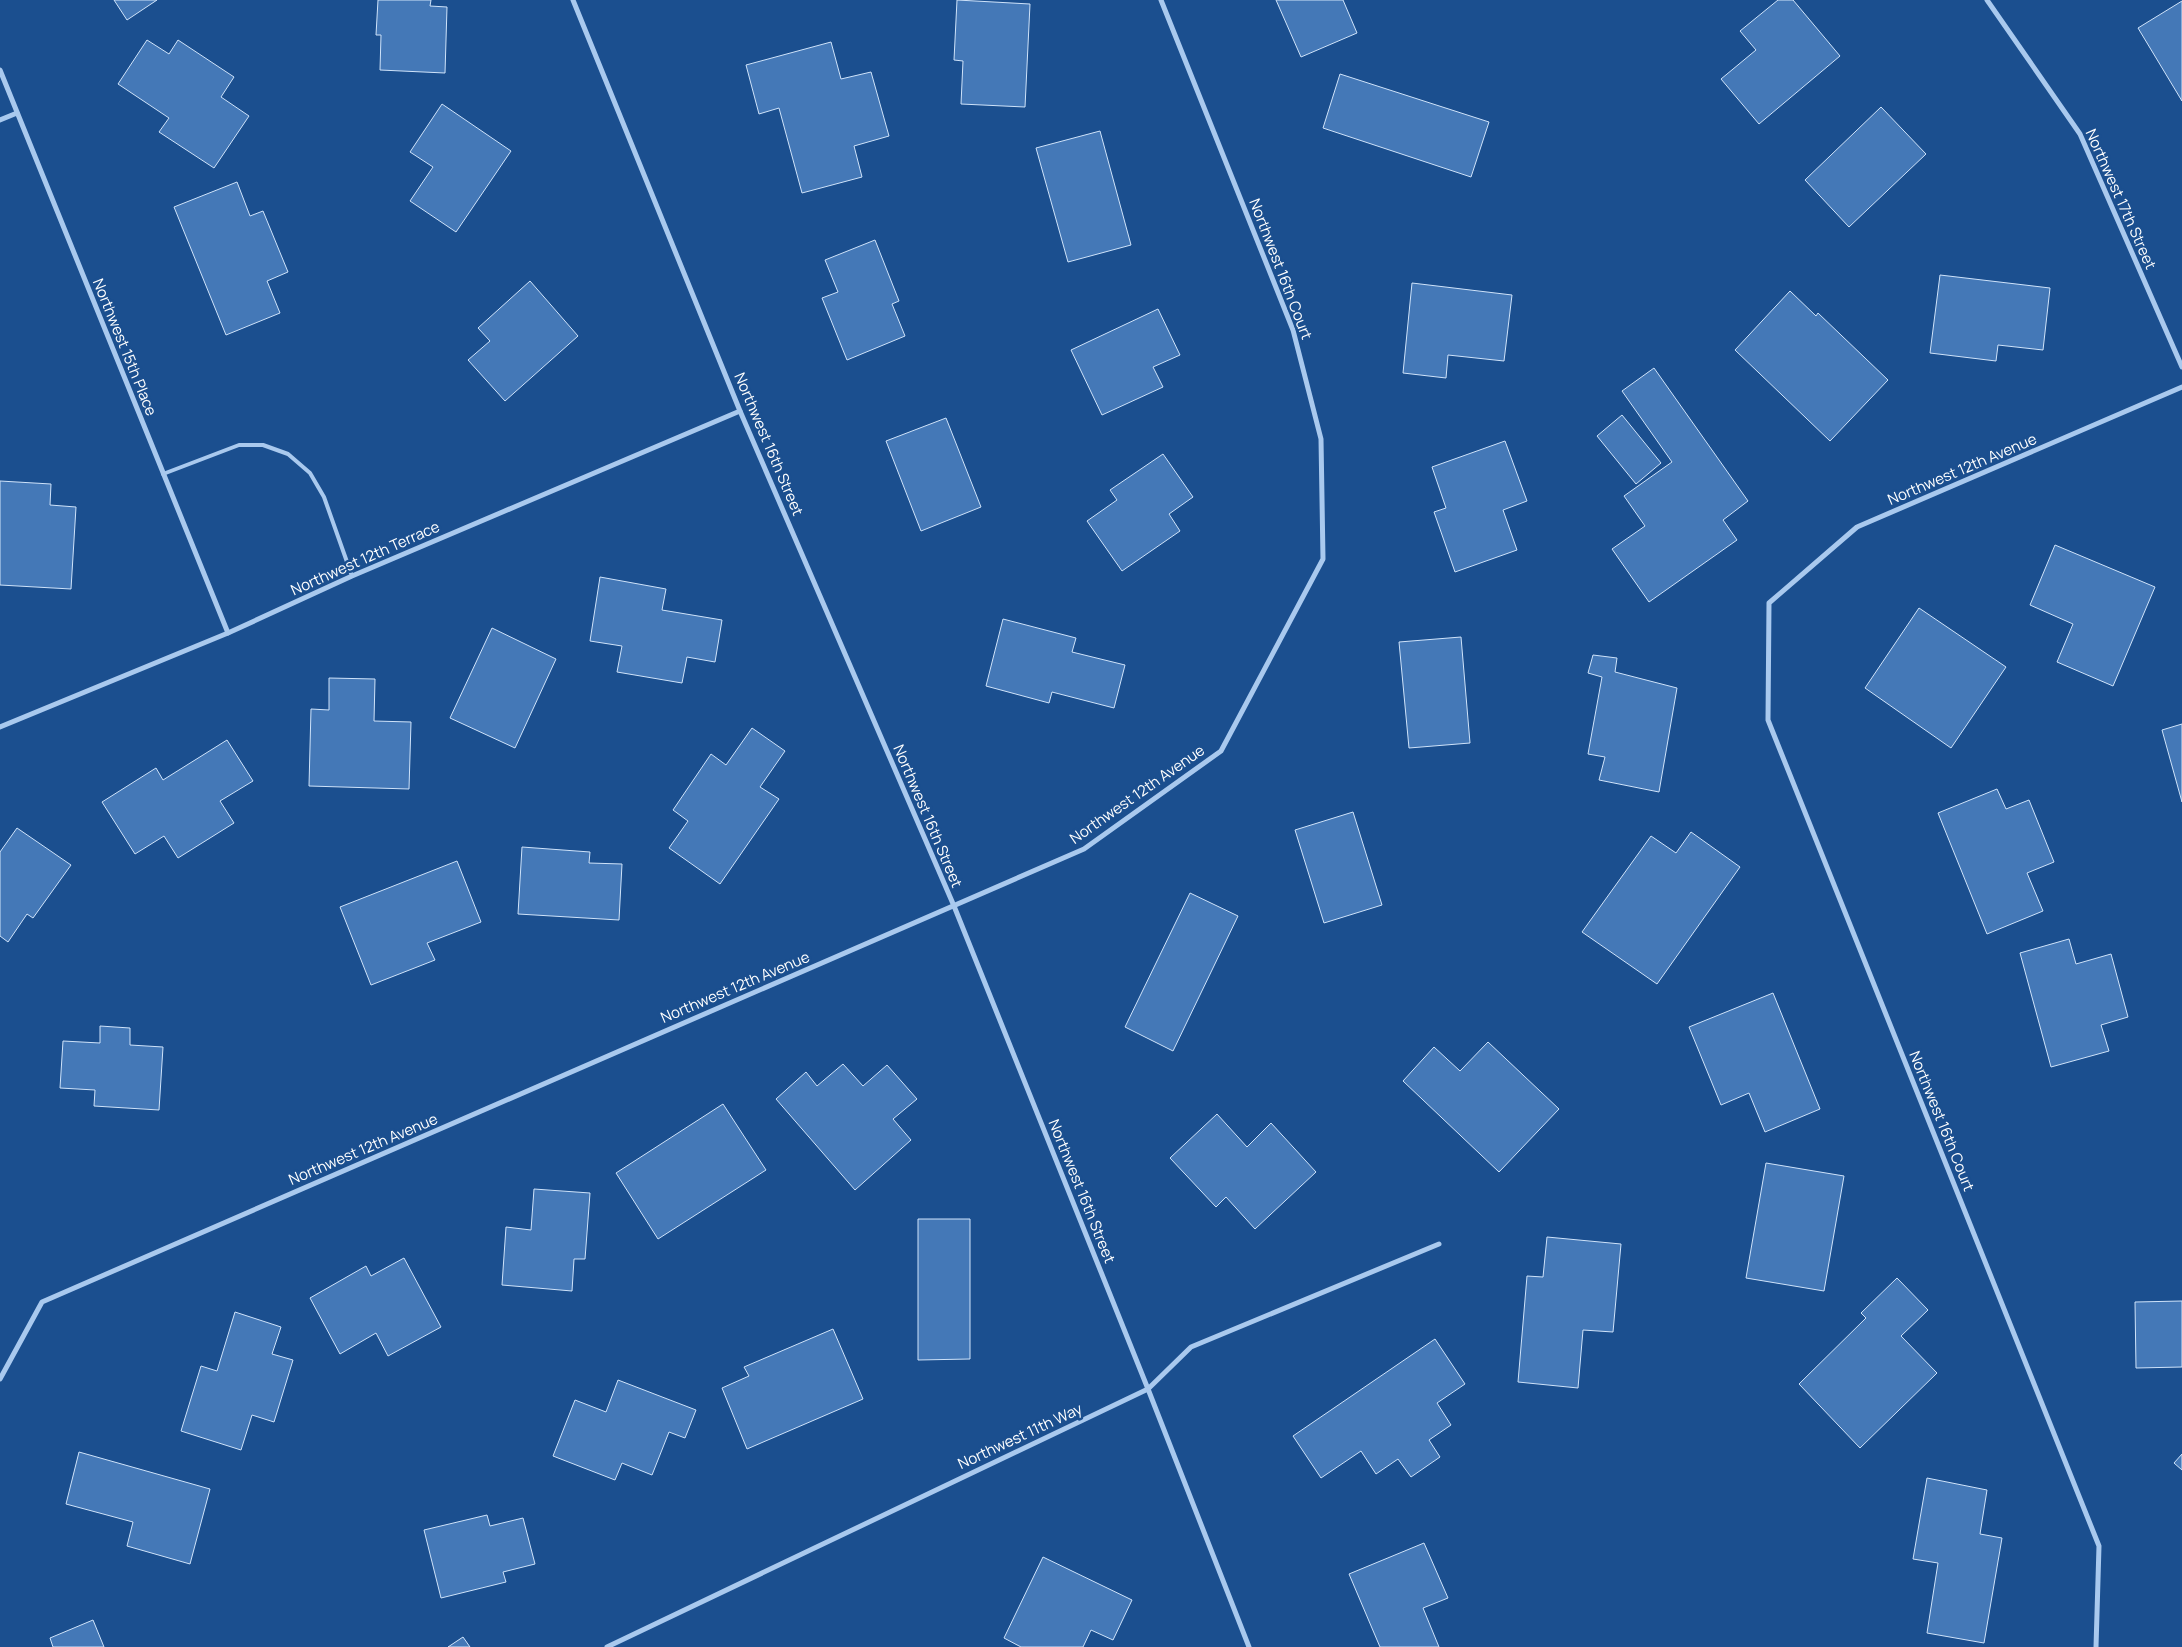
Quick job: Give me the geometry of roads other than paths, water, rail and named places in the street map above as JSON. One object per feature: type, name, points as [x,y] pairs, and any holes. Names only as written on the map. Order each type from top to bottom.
[{"type":"street","name":"Northwest 16th Street","points":[[573,0],[740,411],[954,906],[1148,1389],[1249,1647]]},
{"type":"street","name":"Northwest 16th Court","points":[[1161,0],[1293,330],[1321,439],[1323,559]]},
{"type":"street","name":"Northwest 17th Street","points":[[1987,0],[2080,134],[2182,367]]},
{"type":"street","name":"Northwest 15th Place","points":[[0,70],[228,633]]},
{"type":"street","points":[[0,120],[17,113]]},
{"type":"street","name":"Northwest 12th Avenue","points":[[1769,603],[1858,527],[2182,387]]},
{"type":"street","name":"Northwest 12th Terrace","points":[[0,727],[228,633],[352,576],[740,411]]},
{"type":"street","name":"Northwest 12th Avenue","points":[[0,1379],[42,1302],[1084,849],[1221,751],[1323,559]]},
{"type":"street","name":"Northwest 16th Court","points":[[1769,603],[1768,720],[2099,1546],[2096,1647]]},
{"type":"street","name":"Northwest 11th Way","points":[[606,1647],[1148,1389],[1191,1347],[1439,1244]]},
{"type":"lane","points":[[163,474],[239,446],[263,445],[288,454],[310,473],[324,497],[352,576]]}]
